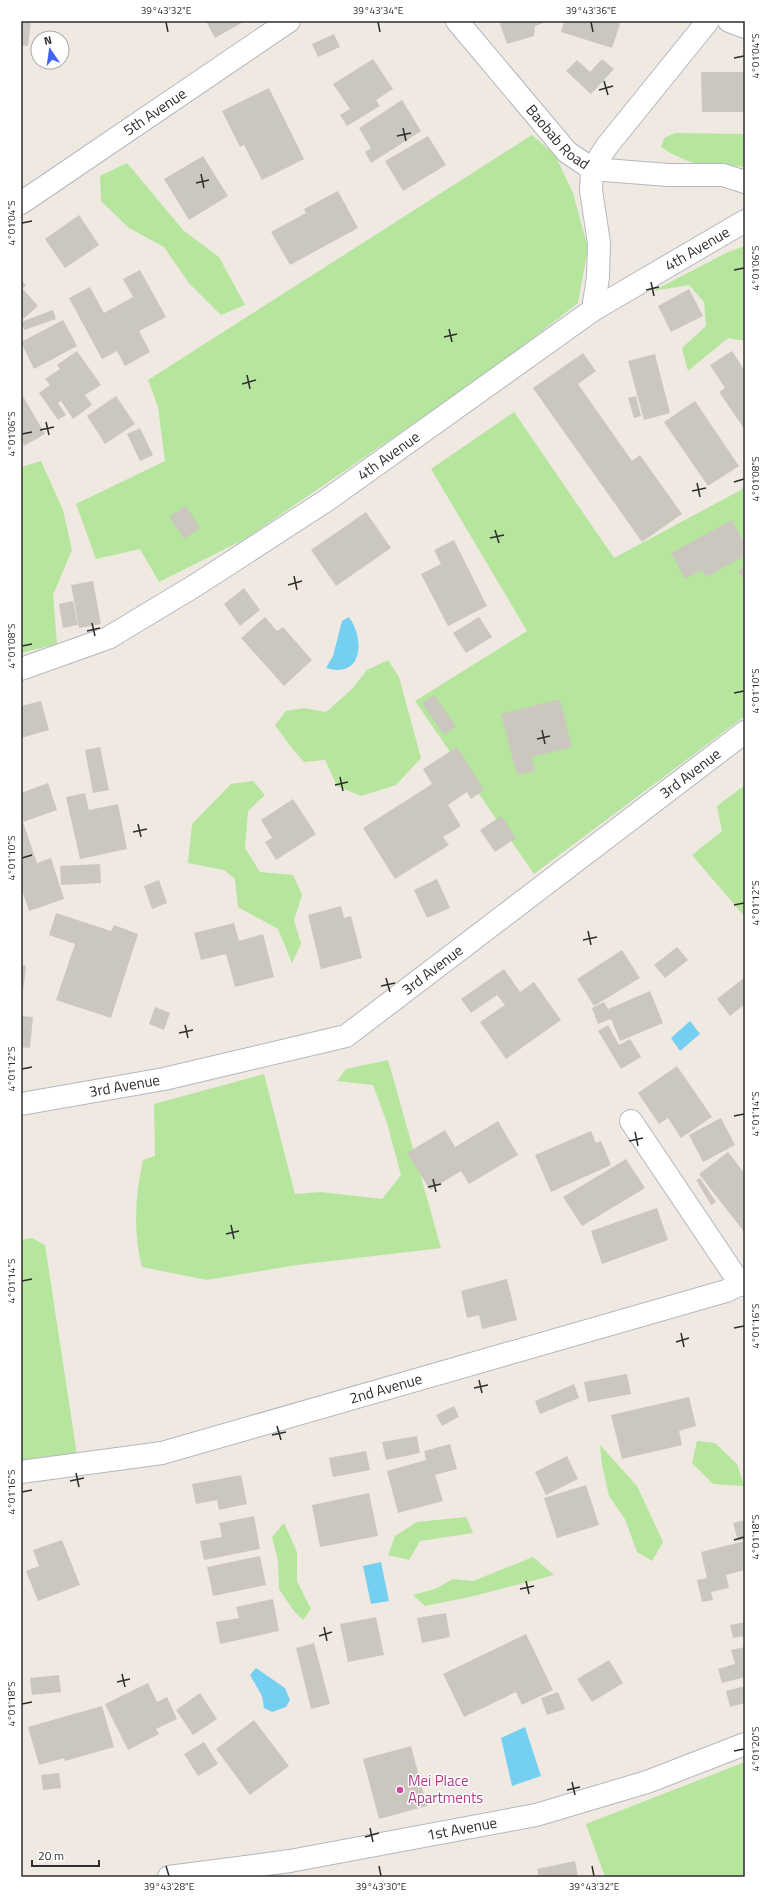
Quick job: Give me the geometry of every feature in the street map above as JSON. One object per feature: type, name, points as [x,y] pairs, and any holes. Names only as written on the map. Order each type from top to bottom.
[{"type":"street","name":"5th Avenue","points":[[21,203],[288,21]]},
{"type":"street","name":"Baobab Road","points":[[456,21],[567,152],[592,170],[668,175],[723,175],[745,182]]},
{"type":"street","points":[[593,310],[598,277],[599,243],[591,190],[592,170],[607,146],[708,21]]},
{"type":"street","points":[[729,21],[745,27]]},
{"type":"street","name":"4th Avenue","points":[[21,669],[108,638],[196,585],[327,500],[593,310],[745,221]]},
{"type":"street","name":"3rd Avenue","points":[[21,1104],[164,1079],[346,1036],[745,732]]},
{"type":"street","points":[[631,1121],[743,1284]]},
{"type":"street","name":"2nd Avenue","points":[[21,1472],[162,1453],[726,1291],[743,1284]]},
{"type":"street","name":"1st Avenue","points":[[169,1877],[292,1869],[536,1815],[647,1782],[745,1744]]},
{"type":"green space","points":[[675,133],[745,134],[745,167],[708,166],[690,162],[677,156],[661,147],[664,138]]},
{"type":"green space","points":[[532,135],[555,155],[573,193],[588,248],[578,303],[492,370],[245,539],[159,582],[140,549],[96,559],[76,504],[165,461],[158,407],[148,380]]},
{"type":"green space","points":[[127,163],[183,230],[219,257],[245,305],[221,315],[188,282],[164,247],[129,228],[101,201],[100,176]]},
{"type":"green space","points":[[745,246],[745,341],[728,338],[688,371],[682,348],[706,326],[704,302],[689,285],[653,291],[728,252]]},
{"type":"green space","points":[[514,412],[614,558],[741,490],[745,485],[745,716],[534,874],[415,701],[527,631],[431,469]]},
{"type":"green space","points":[[41,461],[63,510],[72,550],[53,595],[57,644],[21,653],[21,467]]},
{"type":"green space","points":[[388,660],[399,677],[421,758],[396,785],[361,796],[337,786],[325,760],[304,762],[275,725],[286,711],[304,708],[326,712],[351,690],[367,670]]},
{"type":"green space","points":[[253,781],[265,795],[248,811],[245,848],[260,872],[293,875],[302,895],[294,920],[301,944],[292,963],[278,929],[238,907],[235,879],[224,870],[188,863],[192,824],[231,784]]},
{"type":"green space","points":[[745,785],[745,917],[692,855],[722,831],[717,806]]},
{"type":"green space","points":[[388,1060],[441,1248],[297,1265],[207,1280],[142,1267],[137,1241],[137,1200],[143,1160],[155,1156],[154,1104],[264,1074],[295,1194],[321,1192],[382,1199],[401,1175],[387,1123],[373,1085],[337,1081],[346,1069]]},
{"type":"green space","points":[[32,1238],[45,1245],[77,1455],[21,1460],[21,1240]]},
{"type":"green space","points":[[697,1441],[715,1443],[737,1464],[744,1486],[713,1484],[692,1463]]},
{"type":"green space","points":[[600,1445],[637,1486],[663,1542],[652,1561],[637,1552],[625,1519],[609,1496],[602,1465]]},
{"type":"green space","points":[[466,1517],[473,1533],[420,1541],[409,1560],[388,1555],[395,1536],[417,1522]]},
{"type":"green space","points":[[284,1523],[297,1552],[297,1581],[311,1609],[303,1620],[293,1610],[279,1589],[278,1561],[272,1537]]},
{"type":"green space","points":[[533,1557],[554,1575],[474,1596],[425,1606],[413,1595],[435,1589],[453,1579],[473,1581]]},
{"type":"green space","points":[[745,1762],[745,1877],[605,1877],[586,1824]]},
{"type":"water","points":[[349,617],[354,626],[359,646],[354,663],[347,668],[338,670],[326,668],[333,656],[342,621]]},
{"type":"water","points":[[690,1021],[700,1034],[680,1051],[671,1038]]},
{"type":"water","points":[[381,1562],[389,1601],[371,1604],[363,1566]]},
{"type":"water","points":[[256,1668],[285,1688],[290,1700],[286,1707],[272,1712],[264,1708],[262,1696],[250,1675]]},
{"type":"water","points":[[525,1727],[541,1776],[512,1786],[501,1738]]},
{"type":"building","points":[[21,21],[31,21],[28,46],[21,45]]},
{"type":"building","points":[[206,21],[245,21],[215,38]]},
{"type":"building","points":[[499,21],[549,21],[535,26],[534,36],[507,44]]},
{"type":"building","points":[[564,21],[621,21],[612,48],[561,32]]},
{"type":"building","points":[[334,34],[340,47],[318,57],[312,44]]},
{"type":"building","points":[[373,59],[393,89],[376,100],[380,106],[347,126],[340,115],[350,109],[333,84]]},
{"type":"building","points":[[602,59],[614,69],[591,94],[566,71],[577,60],[590,72]]},
{"type":"building","points":[[701,72],[745,72],[745,112],[702,112]]},
{"type":"building","points":[[269,88],[304,159],[262,180],[244,145],[240,147],[222,111]]},
{"type":"building","points":[[402,100],[421,131],[371,163],[365,152],[371,148],[359,128]]},
{"type":"building","points":[[428,136],[446,165],[403,191],[385,161]]},
{"type":"building","points":[[203,156],[228,196],[189,220],[164,179]]},
{"type":"building","points":[[338,191],[358,228],[290,265],[271,232],[306,213],[304,209]]},
{"type":"building","points":[[79,215],[99,245],[65,268],[45,239]]},
{"type":"building","points":[[140,270],[166,317],[139,331],[150,352],[125,366],[117,351],[102,359],[69,298],[90,287],[104,313],[133,297],[123,279]]},
{"type":"building","points":[[21,279],[26,286],[21,289]]},
{"type":"building","points":[[23,289],[38,306],[21,321],[21,291]]},
{"type":"building","points":[[689,289],[703,316],[671,332],[658,306]]},
{"type":"building","points":[[53,310],[56,319],[24,330],[21,322]]},
{"type":"building","points":[[63,320],[77,346],[34,369],[21,342]]},
{"type":"building","points":[[77,351],[101,385],[85,395],[92,405],[73,419],[61,401],[58,403],[66,415],[58,420],[39,393],[50,385],[45,379],[60,369],[57,365]]},
{"type":"building","points":[[732,351],[743,368],[745,367],[745,426],[743,427],[719,392],[725,388],[710,365]]},
{"type":"building","points":[[583,353],[596,371],[578,384],[632,461],[640,455],[682,514],[642,542],[533,388]]},
{"type":"building","points":[[655,354],[670,413],[644,420],[628,361]]},
{"type":"building","points":[[21,393],[45,434],[24,446],[21,440]]},
{"type":"building","points":[[116,396],[135,424],[105,444],[87,416]]},
{"type":"building","points":[[636,396],[641,416],[634,418],[628,398]]},
{"type":"building","points":[[695,401],[739,466],[708,486],[664,422]]},
{"type":"building","points":[[140,428],[153,455],[140,461],[127,434]]},
{"type":"building","points":[[186,506],[200,528],[184,539],[169,517]]},
{"type":"building","points":[[366,512],[391,548],[336,586],[311,550]]},
{"type":"building","points":[[732,520],[745,544],[745,556],[706,577],[702,570],[685,579],[671,553]]},
{"type":"building","points":[[454,540],[487,606],[448,626],[421,574],[441,564],[434,550]]},
{"type":"building","points":[[745,566],[745,581],[738,571]]},
{"type":"building","points":[[93,581],[101,624],[79,628],[71,585]]},
{"type":"building","points":[[244,588],[260,610],[240,626],[224,604]]},
{"type":"building","points":[[73,601],[78,625],[63,628],[59,604]]},
{"type":"building","points":[[265,617],[277,631],[283,627],[312,660],[284,686],[241,638]]},
{"type":"building","points":[[479,617],[492,637],[466,653],[453,633]]},
{"type":"building","points":[[434,695],[456,726],[444,735],[422,703]]},
{"type":"building","points":[[560,699],[572,747],[532,757],[535,771],[517,775],[501,714]]},
{"type":"building","points":[[41,701],[49,730],[21,738],[21,706]]},
{"type":"building","points":[[100,747],[109,790],[93,793],[85,750]]},
{"type":"building","points":[[457,747],[484,790],[471,799],[467,792],[448,805],[461,826],[443,837],[449,845],[395,879],[363,828],[432,784],[423,769]]},
{"type":"building","points":[[48,783],[57,810],[23,822],[37,863],[51,858],[64,899],[29,911],[21,887],[21,793]]},
{"type":"building","points":[[85,793],[89,810],[118,804],[127,849],[80,859],[66,797]]},
{"type":"building","points":[[293,799],[316,834],[276,860],[265,842],[272,838],[261,820]]},
{"type":"building","points":[[501,816],[516,838],[495,852],[480,830]]},
{"type":"building","points":[[100,864],[101,883],[61,885],[60,866]]},
{"type":"building","points":[[437,879],[450,908],[427,918],[414,890]]},
{"type":"building","points":[[159,880],[167,903],[152,909],[144,886]]},
{"type":"building","points":[[341,906],[344,918],[351,916],[362,958],[321,969],[308,915]]},
{"type":"building","points":[[56,913],[111,931],[114,925],[138,934],[111,1018],[56,1000],[75,944],[49,935]]},
{"type":"building","points":[[234,923],[239,941],[263,934],[274,977],[235,987],[226,954],[201,960],[194,933]]},
{"type":"building","points":[[677,947],[688,960],[665,978],[654,965]]},
{"type":"building","points":[[622,950],[640,978],[594,1006],[577,979]]},
{"type":"building","points":[[21,965],[26,966],[22,1000],[21,1000]]},
{"type":"building","points":[[504,969],[520,992],[534,982],[561,1020],[506,1059],[480,1022],[505,1005],[497,995],[471,1013],[461,999]]},
{"type":"building","points":[[745,977],[745,1004],[730,1016],[717,999]]},
{"type":"building","points":[[650,991],[663,1023],[620,1041],[611,1019],[598,1024],[592,1008],[604,1002],[608,1009]]},
{"type":"building","points":[[155,1007],[170,1013],[164,1030],[149,1024]]},
{"type":"building","points":[[21,1016],[33,1017],[30,1048],[21,1047]]},
{"type":"building","points":[[608,1025],[619,1045],[630,1039],[641,1057],[621,1069],[598,1031]]},
{"type":"building","points":[[677,1066],[712,1117],[681,1138],[668,1118],[659,1124],[638,1093]]},
{"type":"building","points":[[721,1118],[735,1145],[703,1162],[689,1135]]},
{"type":"building","points":[[498,1121],[518,1155],[469,1184],[461,1171],[430,1190],[407,1153],[445,1130],[455,1147]]},
{"type":"building","points":[[591,1131],[596,1143],[601,1141],[611,1165],[551,1192],[535,1155]]},
{"type":"building","points":[[728,1152],[745,1174],[745,1233],[699,1174]]},
{"type":"building","points":[[626,1159],[645,1188],[582,1226],[563,1197]]},
{"type":"building","points":[[700,1178],[716,1202],[711,1205],[696,1180]]},
{"type":"building","points":[[657,1208],[668,1240],[602,1264],[591,1231]]},
{"type":"building","points":[[507,1279],[517,1320],[482,1329],[479,1315],[467,1318],[461,1291]]},
{"type":"building","points":[[627,1374],[631,1394],[588,1402],[584,1382]]},
{"type":"building","points":[[574,1384],[579,1398],[540,1414],[535,1401]]},
{"type":"building","points":[[689,1397],[696,1426],[679,1431],[682,1445],[622,1459],[611,1415]]},
{"type":"building","points":[[454,1406],[459,1417],[442,1426],[436,1415]]},
{"type":"building","points":[[417,1436],[420,1453],[386,1460],[382,1442]]},
{"type":"building","points":[[450,1444],[457,1469],[435,1475],[443,1501],[398,1513],[387,1471],[426,1460],[424,1451]]},
{"type":"building","points":[[366,1451],[370,1470],[333,1477],[329,1458]]},
{"type":"building","points":[[567,1456],[578,1479],[546,1495],[535,1472]]},
{"type":"building","points":[[241,1475],[247,1504],[219,1510],[217,1500],[196,1504],[192,1484]]},
{"type":"building","points":[[586,1485],[599,1525],[557,1538],[544,1498]]},
{"type":"building","points":[[369,1493],[378,1536],[320,1547],[312,1505]]},
{"type":"building","points":[[254,1516],[260,1549],[204,1560],[200,1541],[222,1537],[219,1523]]},
{"type":"building","points":[[745,1520],[745,1539],[738,1541],[733,1523]]},
{"type":"building","points":[[62,1540],[80,1585],[38,1601],[26,1571],[39,1566],[33,1550]]},
{"type":"building","points":[[745,1541],[745,1570],[726,1575],[729,1588],[711,1592],[713,1600],[702,1602],[697,1580],[707,1578],[701,1552]]},
{"type":"building","points":[[260,1556],[266,1585],[213,1596],[207,1567]]},
{"type":"building","points":[[273,1599],[279,1631],[220,1644],[216,1622],[239,1618],[236,1607]]},
{"type":"building","points":[[446,1613],[450,1637],[422,1643],[417,1618]]},
{"type":"building","points":[[376,1617],[384,1655],[348,1662],[340,1624]]},
{"type":"building","points":[[745,1622],[745,1636],[733,1638],[730,1625]]},
{"type":"building","points":[[526,1634],[553,1690],[522,1705],[516,1692],[464,1717],[443,1674]]},
{"type":"building","points":[[314,1643],[330,1704],[311,1709],[296,1648]]},
{"type":"building","points":[[745,1647],[745,1677],[722,1683],[718,1669],[735,1664],[731,1650]]},
{"type":"building","points":[[609,1660],[623,1683],[592,1702],[577,1679]]},
{"type":"building","points":[[59,1675],[61,1692],[32,1695],[30,1678]]},
{"type":"building","points":[[148,1683],[157,1702],[167,1697],[177,1719],[156,1729],[159,1734],[128,1750],[105,1704]]},
{"type":"building","points":[[745,1686],[745,1703],[730,1707],[726,1691]]},
{"type":"building","points":[[558,1692],[565,1709],[547,1715],[541,1698]]},
{"type":"building","points":[[200,1693],[217,1719],[193,1735],[176,1710]]},
{"type":"building","points":[[102,1706],[114,1747],[65,1761],[64,1758],[39,1765],[28,1727]]},
{"type":"building","points":[[254,1720],[289,1766],[250,1795],[216,1749]]},
{"type":"building","points":[[204,1742],[218,1764],[198,1776],[184,1754]]},
{"type":"building","points":[[411,1746],[427,1806],[379,1819],[363,1759]]},
{"type":"building","points":[[59,1773],[61,1788],[43,1790],[41,1775]]},
{"type":"building","points":[[575,1861],[578,1877],[539,1877],[537,1869]]},
{"type":"place","name":"Mei Place Apartments","points":[[400,1790]]}]
